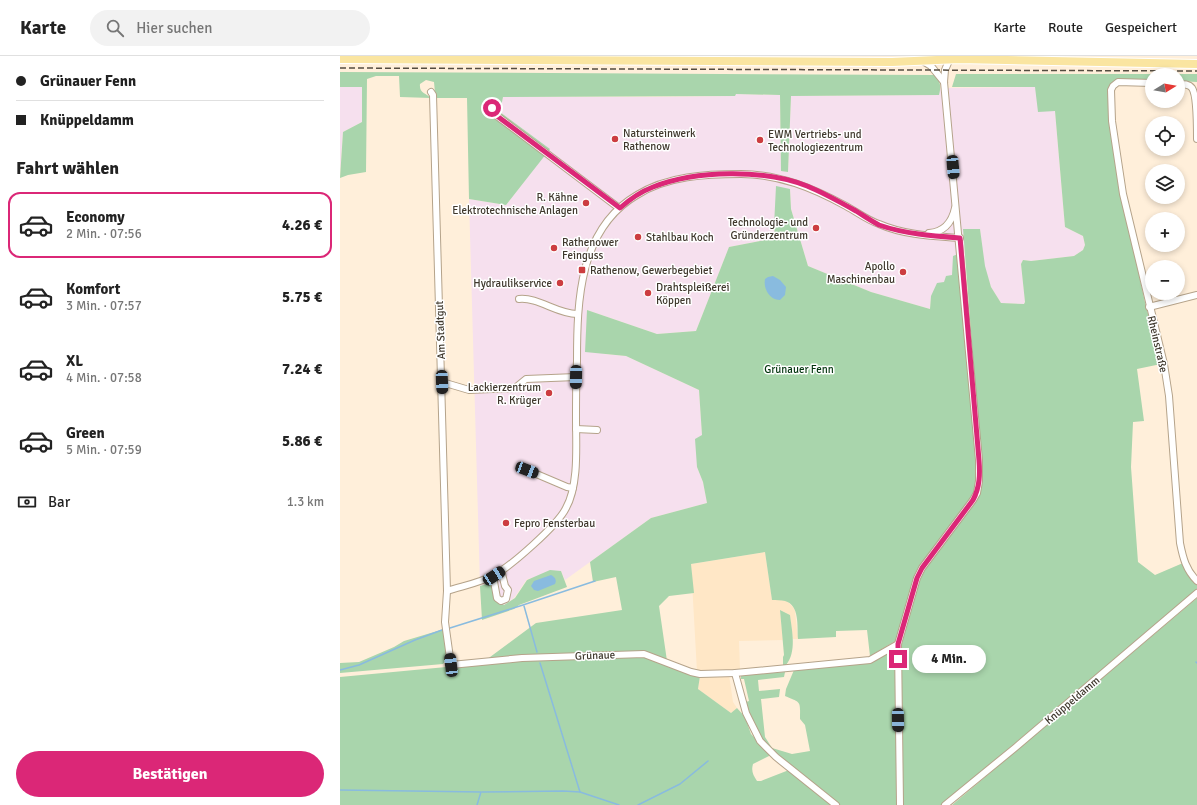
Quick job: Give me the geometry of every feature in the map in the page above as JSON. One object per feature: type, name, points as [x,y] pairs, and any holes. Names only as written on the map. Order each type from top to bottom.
[{"type":"main road","points":[[340,59],[885,62],[951,58],[1197,64]]},
{"type":"street","points":[[975,56],[984,60]]},
{"type":"street","points":[[900,805],[898,644],[917,578],[922,568],[973,500],[977,493],[979,481],[979,460],[960,238],[944,82],[945,70],[951,58]]},
{"type":"street","points":[[920,60],[931,66],[944,82]]},
{"type":"street","name":"Rheinstraße","points":[[1145,83],[1118,82],[1113,86],[1111,90],[1112,121],[1123,194],[1149,307],[1164,364],[1169,396],[1180,543],[1184,561],[1197,581]]},
{"type":"street","points":[[1185,84],[1192,87],[1195,94],[1197,139]]},
{"type":"street","name":"Am Stadtgut","points":[[432,92],[442,382],[447,591],[445,622],[451,665]]},
{"type":"street","points":[[490,102],[497,116],[620,208]]},
{"type":"street","points":[[447,591],[494,576],[524,552],[566,510],[575,476],[577,314],[583,273],[590,251],[599,234],[620,208],[636,195],[665,182],[707,175],[752,174],[771,176],[807,186],[834,199],[878,224],[893,229],[920,234],[960,238]]},
{"type":"street","points":[[920,234],[933,232],[947,225],[952,218],[956,203]]},
{"type":"street","points":[[1149,307],[1197,295]]},
{"type":"street","points":[[519,299],[530,300],[560,311],[577,314]]},
{"type":"street","points":[[442,382],[469,390],[514,388],[526,380],[576,377]]},
{"type":"street","points":[[576,429],[597,430]]},
{"type":"street","points":[[520,468],[573,488]]},
{"type":"street","points":[[494,576],[497,598],[501,601],[506,599],[508,590],[505,586],[501,570]]},
{"type":"street","name":"Knüppeldamm","points":[[945,805],[1016,747],[1197,593]]},
{"type":"street","name":"Grünaue","points":[[451,665],[522,658],[644,654],[700,674],[735,673],[870,660],[898,644]]},
{"type":"street","points":[[735,673],[746,713],[760,741],[776,757],[836,805]]},
{"type":"shaded area","points":[[340,87],[362,87],[362,122],[343,132],[340,174]]},
{"type":"shaded area","points":[[1035,87],[1055,111],[1065,227],[1083,236],[1085,245],[1083,250],[1074,256],[1031,261],[1023,260],[1021,264],[1025,301],[1024,304],[1001,303],[991,287],[984,266],[980,229],[963,229],[966,276],[952,275],[944,282],[931,296],[930,309],[871,292],[808,266],[791,209],[790,189],[774,226],[775,236],[765,240],[729,247],[696,331],[657,334],[587,310],[604,354],[626,356],[699,390],[702,435],[697,467],[703,482],[707,503],[651,518],[565,580],[561,571],[527,579],[514,598],[504,605],[495,600],[492,582],[480,586],[469,199],[506,205],[549,149],[500,112],[503,97],[735,96],[735,94],[780,95],[781,170],[788,172],[791,96],[938,95],[941,88]]},
{"type":"shaded area","points":[[765,552],[772,599],[787,601],[793,607],[795,611],[798,639],[793,639],[790,615],[780,610],[783,640],[739,641],[740,669],[697,672],[691,564]]},
{"type":"shaded area","points":[[729,675],[733,702],[737,708],[731,713],[698,689],[700,676]]},
{"type":"green space","points":[[340,72],[935,75],[940,87],[939,95],[791,96],[788,172],[781,171],[780,95],[736,94],[735,96],[503,97],[500,112],[550,149],[506,205],[469,199],[467,98],[437,98],[434,82],[426,80],[420,84],[420,87],[423,92],[431,98],[400,97],[399,76],[376,76],[367,79],[366,172],[340,178],[343,132],[362,122],[362,87],[340,87]]},
{"type":"green space","points":[[956,74],[1145,74],[1145,82],[1111,86],[1121,193],[1145,302],[1161,364],[1137,369],[1144,421],[1133,422],[1131,467],[1138,562],[1155,575],[1183,563],[1197,584],[1197,591],[941,805],[903,805],[900,720],[902,643],[921,573],[974,502],[981,460],[963,229],[980,229],[985,266],[991,287],[1001,303],[1024,304],[1021,264],[1023,260],[1031,261],[1074,256],[1083,250],[1085,245],[1083,236],[1065,227],[1055,111],[1038,112],[1035,87],[952,87]]},
{"type":"green space","points":[[1185,74],[1197,74],[1197,82],[1185,81]]},
{"type":"green space","name":"Grünauer Fenn","points":[[776,186],[790,189],[791,209],[808,266],[871,292],[930,309],[931,296],[937,283],[944,282],[946,276],[952,275],[953,256],[958,254],[977,474],[975,492],[970,501],[919,567],[914,577],[897,640],[870,656],[867,630],[836,631],[836,637],[798,639],[797,617],[793,607],[790,603],[785,601],[772,600],[765,552],[691,564],[694,593],[669,596],[659,606],[667,661],[645,652],[486,660],[536,623],[622,610],[616,577],[593,582],[590,562],[651,518],[707,503],[703,482],[697,467],[695,439],[702,435],[699,390],[626,356],[585,352],[587,310],[657,334],[696,331],[729,247],[765,240],[775,236]]},
{"type":"green space","points":[[550,570],[561,571],[567,587],[519,605],[514,609],[482,620],[480,586],[492,582],[495,600],[504,605],[515,598],[527,580]]},
{"type":"green space","points":[[1197,598],[1197,805],[952,805]]},
{"type":"green space","points":[[780,610],[790,615],[793,634],[792,654],[786,665],[783,666],[784,655]]},
{"type":"green space","points":[[444,629],[447,657],[443,664],[340,673],[340,663],[359,662],[394,647],[404,641]]},
{"type":"green space","points":[[895,649],[898,805],[839,805],[769,747],[757,733],[749,713],[746,702],[749,701],[744,679],[741,679],[741,675],[785,672],[784,677],[758,680],[759,691],[780,689],[779,697],[761,699],[765,737],[772,748],[792,754],[810,751],[805,725],[800,719],[799,703],[785,696],[786,689],[794,670],[867,663]]},
{"type":"green space","points":[[645,655],[688,674],[700,676],[698,689],[731,713],[737,708],[745,717],[751,734],[771,755],[753,764],[752,769],[754,777],[757,781],[761,781],[789,770],[832,805],[340,805],[340,677],[520,660]]},
{"type":"water","points":[[773,276],[780,280],[786,287],[785,295],[780,300],[776,300],[770,296],[766,290],[765,279]]},
{"type":"water","points":[[551,575],[556,581],[555,584],[538,591],[534,590],[531,586],[534,581]]},
{"type":"waterway","points":[[450,628],[595,581]]},
{"type":"waterway","points":[[524,606],[537,652]]},
{"type":"waterway","points":[[340,670],[359,665],[415,640],[442,630]]},
{"type":"waterway","points":[[540,663],[580,792],[619,805]]},
{"type":"waterway","points":[[638,805],[680,784],[708,761]]},
{"type":"waterway","points":[[340,790],[481,792],[477,805]]},
{"type":"waterway","points":[[482,792],[580,792]]},
{"type":"railway","points":[[340,68],[1197,71]]},
{"type":"place","name":"Natursteinwerk Rathenow","points":[[615,139]]},
{"type":"place","name":"EWM Vertriebs- und Technologiezentrum","points":[[760,140]]},
{"type":"place","name":"R. Kähne Elektrotechnische Anlagen","points":[[586,203]]},
{"type":"place","name":"Technologie- und Gründerzentrum","points":[[816,228]]},
{"type":"place","name":"Stahlbau Koch","points":[[638,237]]},
{"type":"place","name":"Rathenower Feinguss","points":[[554,248]]},
{"type":"place","name":"Rathenow, Gewerbegebiet","points":[[582,270]]},
{"type":"place","name":"Apollo Maschinenbau","points":[[903,272]]},
{"type":"place","name":"Hydraulikservice","points":[[560,283]]},
{"type":"place","name":"Drahtspleißerei Köppen","points":[[648,293]]},
{"type":"place","name":"Lackierzentrum R. Krüger","points":[[549,393]]},
{"type":"place","name":"Fepro Fensterbau","points":[[506,523]]},
{"type":"route","points":[[492,108],[497,116],[620,208],[636,195],[665,182],[707,175],[752,174],[771,176],[807,186],[856,211],[872,222],[893,229],[912,233],[960,238],[979,460],[979,481],[977,493],[973,500],[922,568],[917,578],[898,644],[898,659]]}]
